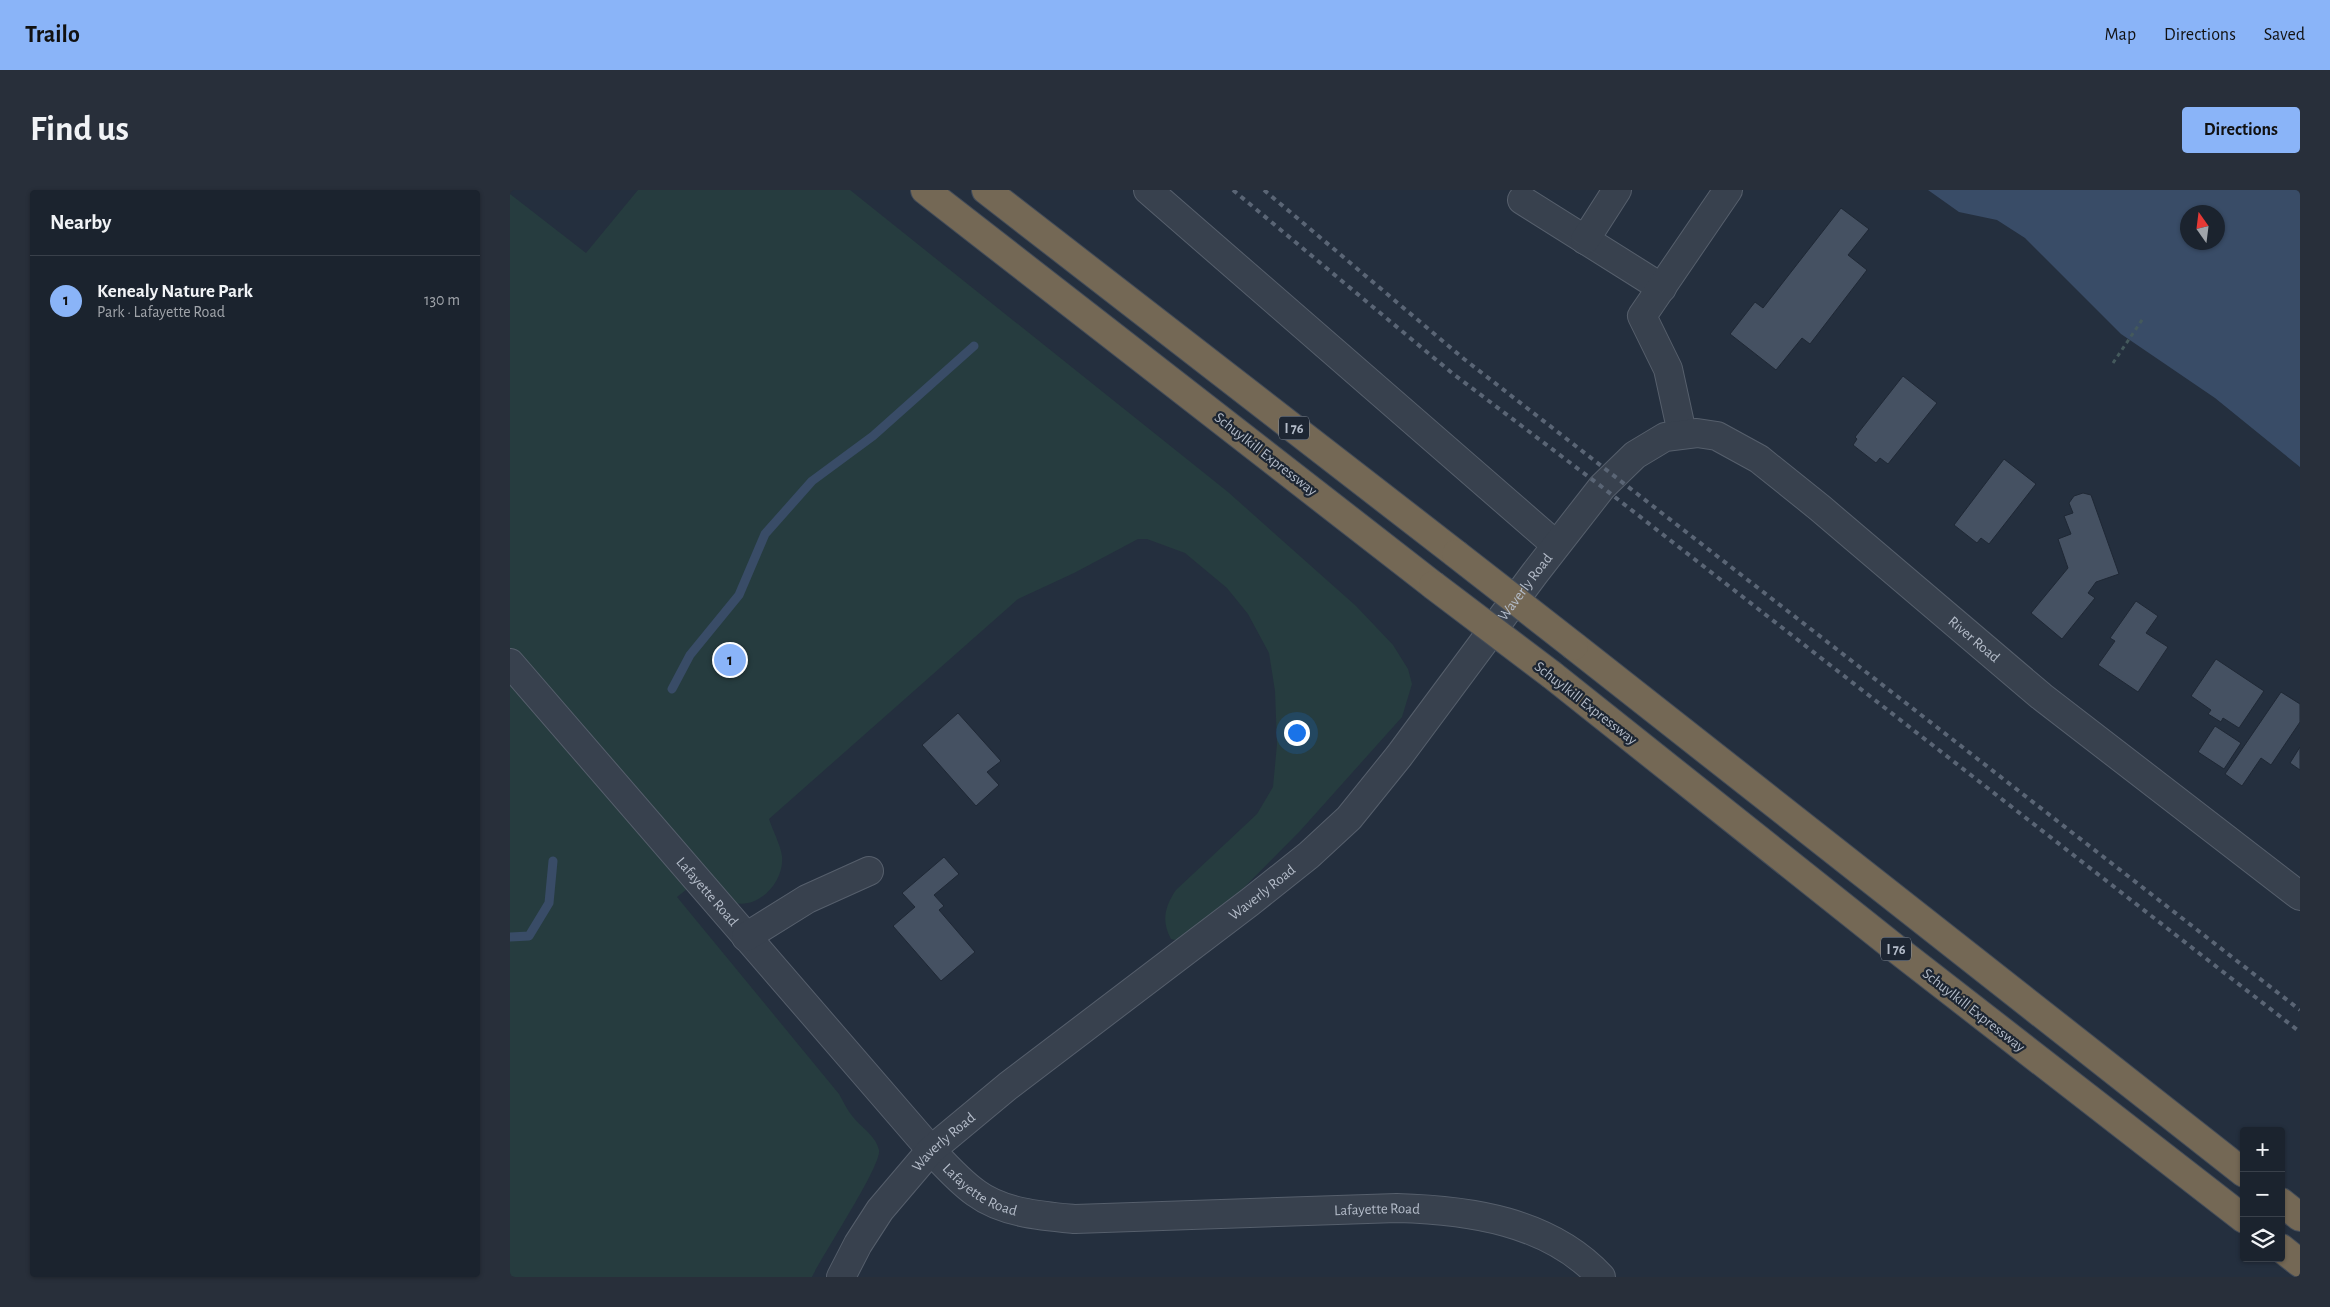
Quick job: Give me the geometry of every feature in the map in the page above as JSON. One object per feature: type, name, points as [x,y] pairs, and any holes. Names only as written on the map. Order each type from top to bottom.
[{"type":"highway","name":"Schuylkill Expressway","points":[[925,190],[1433,585],[1552,675],[1887,942],[2241,1217]]},
{"type":"highway","name":"I 76","points":[[986,190],[1132,301],[1574,646],[2243,1172]]},
{"type":"highway","points":[[2285,1205],[2300,1217]]},
{"type":"highway","points":[[2285,1251],[2300,1263]]},
{"type":"street","points":[[1148,190],[1556,545]]},
{"type":"street","points":[[1585,240],[1617,190]]},
{"type":"street","points":[[1682,433],[1668,369],[1642,316],[1728,190]]},
{"type":"street","points":[[1522,200],[1662,288]]},
{"type":"street","name":"River Road","points":[[1635,455],[1665,437],[1682,433],[1718,436],[1759,459],[1820,508],[2041,696],[2300,896]]},
{"type":"street","name":"Waverly Road","points":[[841,1277],[858,1244],[880,1210],[931,1150],[1008,1086],[1258,896],[1349,818],[1399,756],[1556,545],[1602,487],[1635,455]]},
{"type":"street","name":"Lafayette Road","points":[[510,663],[931,1150],[977,1194],[1006,1208],[1040,1216],[1075,1219],[1377,1209],[1440,1209],[1480,1215],[1513,1224],[1541,1235],[1573,1254],[1601,1277]]},
{"type":"street","points":[[746,937],[807,899],[869,871]]},
{"type":"path","points":[[2114,363],[2144,317]]},
{"type":"green space","points":[[638,190],[850,190],[1228,492],[1356,606],[1393,645],[1408,669],[1412,684],[1402,717],[1300,831],[1207,925],[1179,941],[1171,939],[1165,920],[1169,902],[1176,890],[1257,814],[1273,787],[1277,744],[1275,691],[1269,653],[1248,614],[1227,588],[1185,553],[1147,539],[1138,539],[1074,573],[1018,599],[769,819],[781,851],[782,867],[773,886],[765,894],[756,900],[736,903],[722,897],[705,875],[677,897],[839,1094],[856,1121],[872,1136],[879,1150],[871,1173],[851,1211],[812,1277],[510,1277],[510,194],[586,253]]},
{"type":"water","points":[[1928,190],[2300,190],[2300,467],[2215,398],[2121,334],[2025,238],[1997,220],[1959,212]]},
{"type":"building","points":[[1841,208],[1869,229],[1848,255],[1867,270],[1810,344],[1802,338],[1776,370],[1730,334],[1755,302],[1763,308]]},
{"type":"building","points":[[1903,376],[1937,403],[1888,464],[1880,458],[1876,463],[1853,445],[1857,439],[1855,437]]},
{"type":"building","points":[[2004,459],[2036,484],[1989,544],[1981,538],[1977,543],[1954,525]]},
{"type":"building","points":[[2083,493],[2091,495],[2119,574],[2096,582],[2088,593],[2095,598],[2062,639],[2031,613],[2068,568],[2058,539],[2071,534],[2064,516],[2073,513],[2069,503],[2074,496]]},
{"type":"building","points":[[2136,601],[2158,616],[2146,633],[2168,647],[2138,692],[2098,665],[2115,641],[2110,638]]},
{"type":"building","points":[[2216,659],[2264,691],[2239,728],[2223,718],[2221,722],[2208,714],[2211,710],[2191,696]]},
{"type":"building","points":[[2281,692],[2300,704],[2300,722],[2271,765],[2261,758],[2242,786],[2225,774]]},
{"type":"building","points":[[958,713],[1001,761],[987,772],[999,785],[976,806],[922,745]]},
{"type":"building","points":[[2215,726],[2241,743],[2224,769],[2198,752]]},
{"type":"building","points":[[2300,747],[2300,770],[2290,763]]},
{"type":"building","points":[[944,857],[959,874],[934,895],[944,906],[939,910],[975,952],[941,981],[893,926],[915,907],[902,893]]},
{"type":"waterway","points":[[672,689],[690,655],[739,595],[765,534],[812,481],[873,436],[974,346]]},
{"type":"waterway","points":[[510,937],[529,936],[549,903],[553,861]]},
{"type":"railway","points":[[1233,190],[1452,373],[1602,487],[2300,1032]]},
{"type":"railway","points":[[1264,190],[1464,359],[2300,1010]]},
{"type":"place","name":"Kenealy Nature Park","points":[[730,660]]}]
